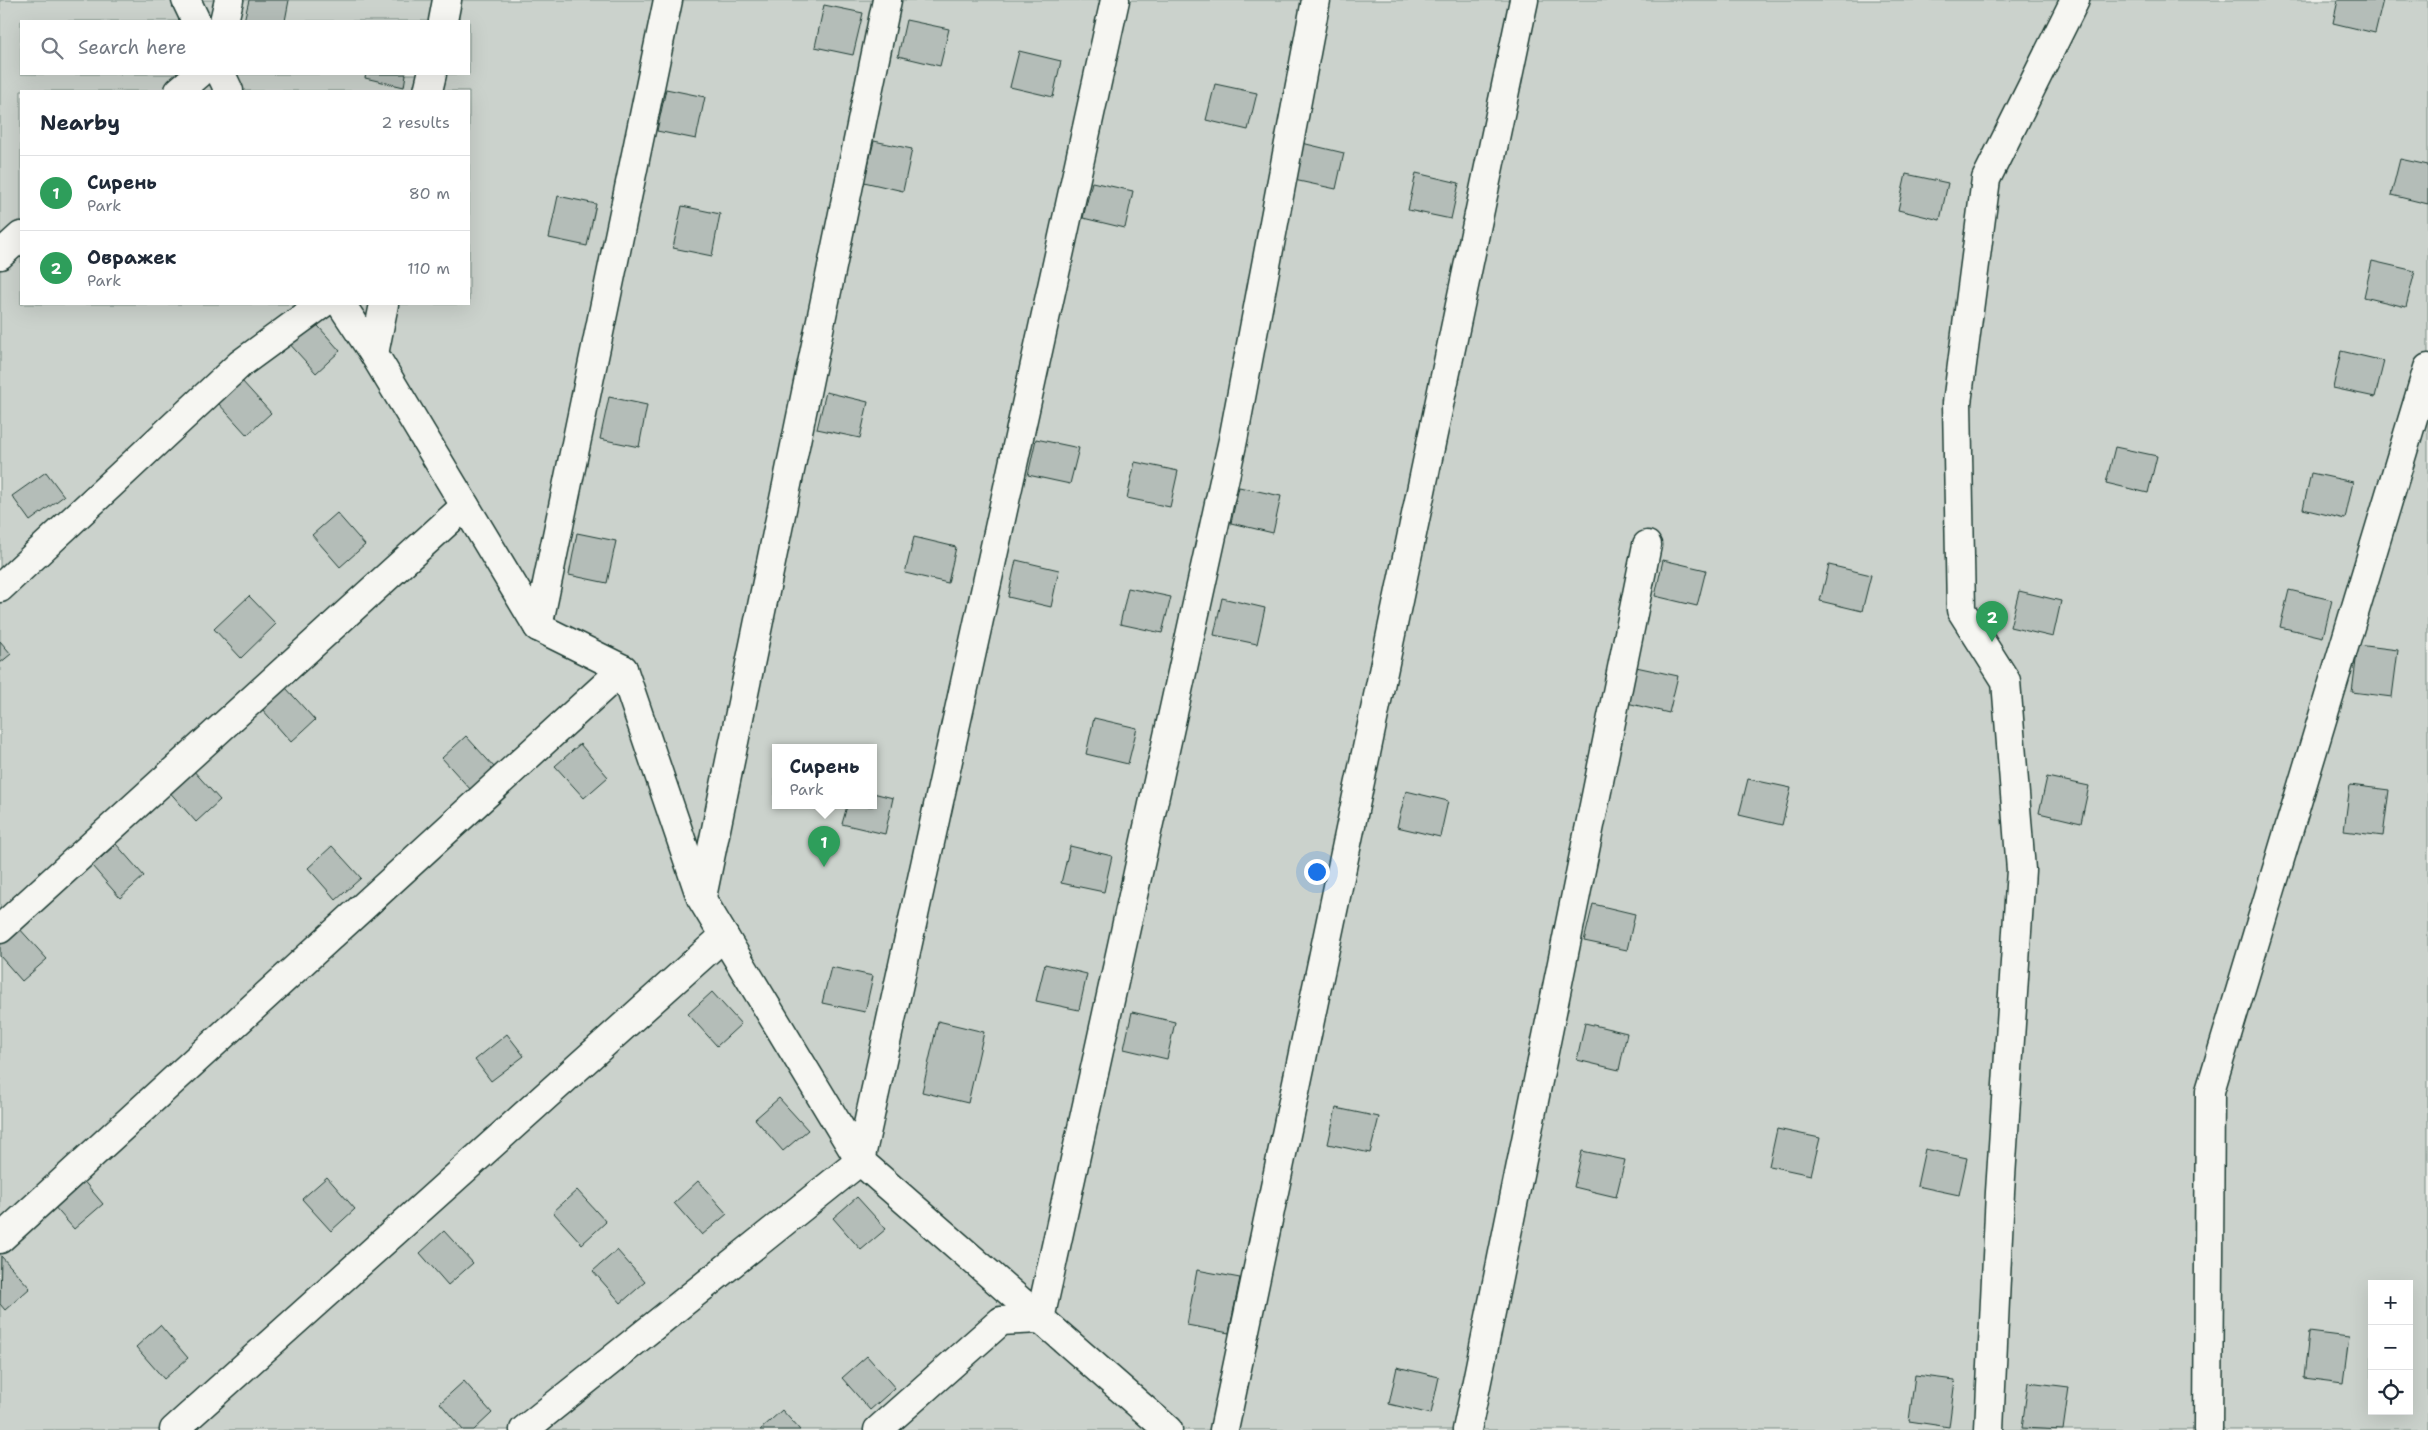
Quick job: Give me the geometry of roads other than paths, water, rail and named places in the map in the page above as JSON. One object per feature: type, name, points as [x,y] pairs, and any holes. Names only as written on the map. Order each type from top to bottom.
[{"type":"street","points":[[186,0],[196,20]]},
{"type":"street","points":[[224,20],[229,0]]},
{"type":"street","points":[[443,20],[447,0]]},
{"type":"street","points":[[538,627],[668,0]]},
{"type":"street","points":[[701,898],[887,0]]},
{"type":"street","points":[[524,1430],[860,1161],[1116,0]]},
{"type":"street","points":[[1040,1318],[1232,440],[1316,0]]},
{"type":"street","points":[[1224,1430],[1524,0]]},
{"type":"street","points":[[1989,1430],[2000,1192],[2021,870],[2006,681],[1961,610],[1957,403],[1986,180],[2075,0]]},
{"type":"street","points":[[180,90],[197,75]]},
{"type":"street","points":[[221,75],[229,90]]},
{"type":"street","points":[[428,90],[432,75]]},
{"type":"street","points":[[0,255],[20,237]]},
{"type":"street","points":[[0,588],[240,364],[321,305]]},
{"type":"street","points":[[341,305],[374,354],[538,627],[623,669],[701,898],[860,1161],[1168,1430]]},
{"type":"street","points":[[374,354],[384,305]]},
{"type":"street","points":[[2208,1430],[2210,1091],[2428,368]]},
{"type":"street","points":[[0,929],[465,506]]},
{"type":"street","points":[[1467,1430],[1647,545]]},
{"type":"street","points":[[0,1239],[623,669]]},
{"type":"street","points":[[174,1430],[724,936]]},
{"type":"street","points":[[878,1430],[1001,1321],[1040,1318]]},
{"type":"place","name":"Овражек","points":[[1992,642]]},
{"type":"place","name":"Сирень","points":[[824,867]]}]
